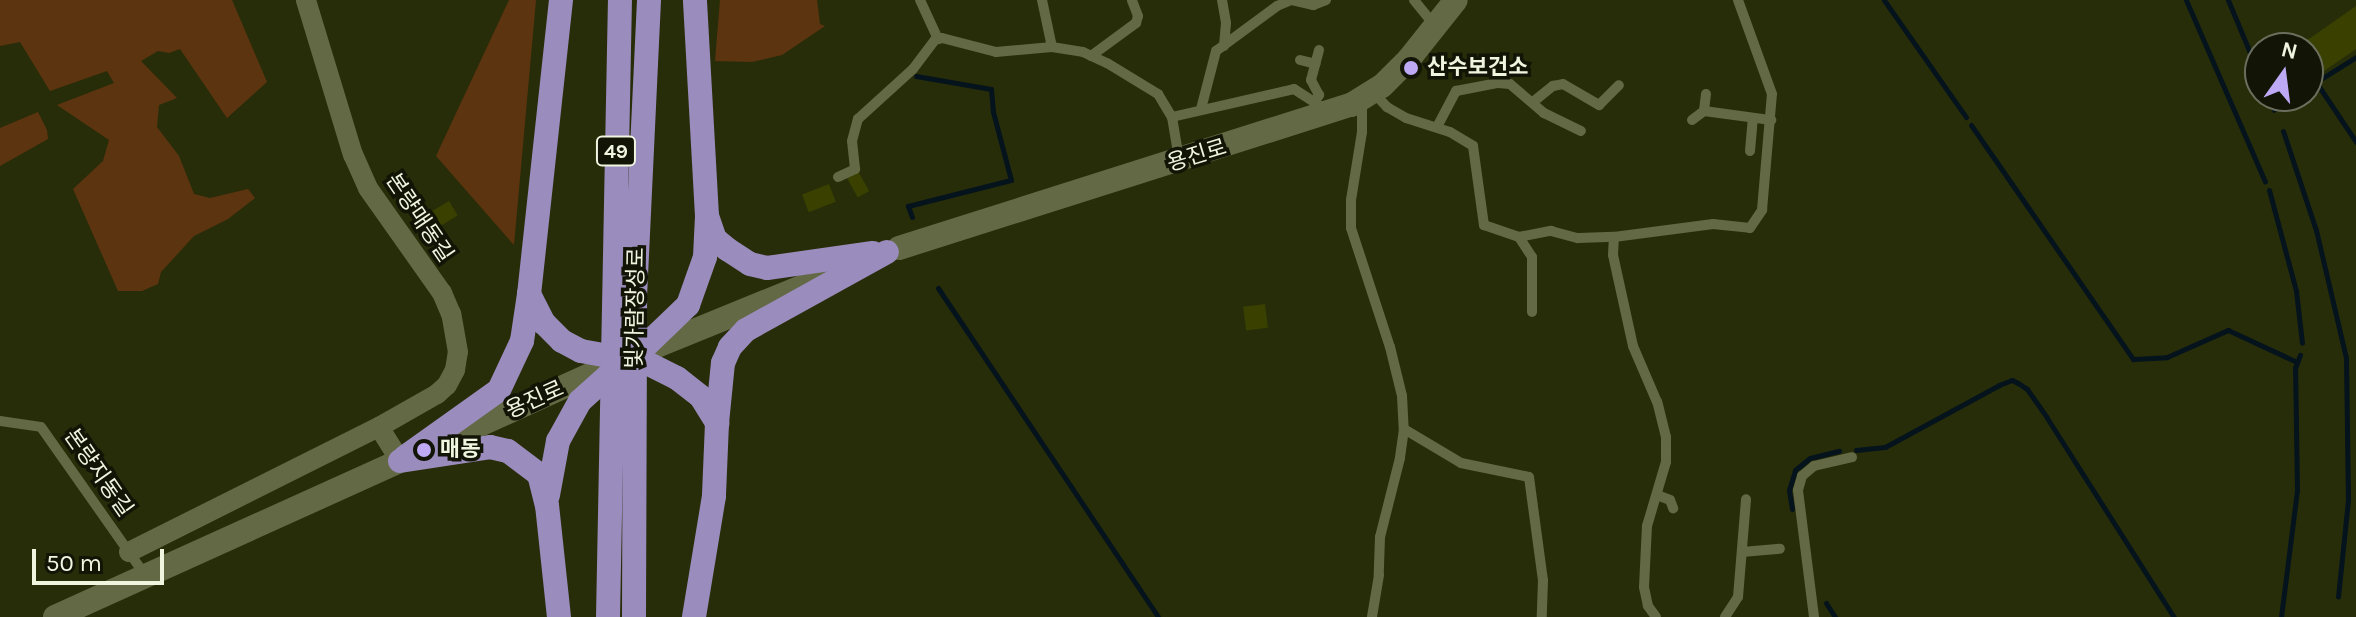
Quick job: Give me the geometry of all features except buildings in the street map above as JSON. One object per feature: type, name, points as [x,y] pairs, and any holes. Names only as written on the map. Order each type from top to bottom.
[{"type":"highway","points":[[400,461],[499,390],[522,341],[561,0]]},
{"type":"highway","name":"빛가람장성로","points":[[620,0],[624,469],[634,617]]},
{"type":"highway","name":"빛가람장성로","points":[[624,299],[649,0]]},
{"type":"highway","points":[[547,505],[558,441],[580,401],[688,305],[699,284],[705,257],[707,216],[695,0]]},
{"type":"highway","points":[[707,216],[715,239],[750,264],[767,268],[893,250]]},
{"type":"highway","points":[[694,617],[714,496],[723,363],[730,347],[746,330],[893,250]]},
{"type":"highway","points":[[529,294],[544,323],[562,341],[581,351],[631,357],[677,378],[701,397],[717,423]]},
{"type":"highway","points":[[400,461],[490,447],[508,451],[539,474],[547,505],[559,617]]},
{"type":"highway","name":"빛가람장성로","points":[[608,617],[624,469]]},
{"type":"main road","name":"용진로","points":[[55,617],[631,357],[893,250],[1180,161],[1322,107],[1367,95],[1437,28],[1456,0]]},
{"type":"street","name":"본량매동길","points":[[129,552],[379,427],[447,385],[455,370],[456,336],[442,293],[388,220],[353,155],[306,0]]},
{"type":"street","points":[[379,427],[400,461]]},
{"type":"lane","points":[[920,0],[938,39]]},
{"type":"lane","points":[[1042,0],[1052,47]]},
{"type":"lane","points":[[1091,56],[1136,23],[1138,16],[1132,0]]},
{"type":"lane","points":[[1222,0],[1226,23],[1224,46]]},
{"type":"lane","points":[[1201,109],[1216,51],[1277,6],[1291,0],[1313,5],[1326,0]]},
{"type":"lane","points":[[1414,0],[1437,28]]},
{"type":"lane","points":[[1372,617],[1379,575],[1380,537],[1404,429],[1402,396],[1390,347],[1351,228],[1351,200],[1367,95],[1397,113],[1437,127],[1473,146],[1484,225],[1519,237],[1551,231],[1578,238],[1614,237],[1713,224],[1750,228],[1762,210],[1772,94],[1738,0]]},
{"type":"lane","points":[[938,39],[996,52],[1052,47],[1091,56],[1151,88],[1172,117],[1180,161]]},
{"type":"lane","points":[[838,177],[855,169],[852,141],[858,119],[905,76],[938,39]]},
{"type":"lane","points":[[1319,50],[1311,80],[1322,107]]},
{"type":"lane","points":[[1300,60],[1316,64]]},
{"type":"lane","points":[[1437,127],[1456,91],[1510,84],[1544,113],[1581,131]]},
{"type":"lane","points":[[1533,102],[1553,86],[1563,84],[1599,105],[1619,85]]},
{"type":"lane","points":[[1172,117],[1294,89],[1322,107]]},
{"type":"lane","points":[[1704,111],[1706,94]]},
{"type":"lane","points":[[1692,120],[1704,111],[1771,120]]},
{"type":"lane","points":[[1750,151],[1753,118]]},
{"type":"lane","points":[[1519,237],[1532,257],[1532,312]]},
{"type":"lane","points":[[1614,237],[1613,255],[1633,346],[1657,402],[1666,437],[1666,462],[1647,526],[1644,587],[1648,606],[1656,617]]},
{"type":"lane","name":"본량지동길","points":[[0,421],[41,427],[145,576]]},
{"type":"lane","points":[[1404,429],[1461,463],[1529,477],[1543,580],[1542,617]]},
{"type":"lane","points":[[1814,617],[1798,490],[1802,476],[1814,466],[1852,457]]},
{"type":"lane","points":[[1657,495],[1670,500],[1673,508]]},
{"type":"lane","points":[[1725,617],[1738,597],[1746,499]]},
{"type":"lane","points":[[1742,552],[1780,549]]},
{"type":"shaded area","points":[[0,0],[232,0],[267,82],[227,118],[180,49],[169,53],[158,51],[141,61],[177,98],[159,105],[157,127],[179,156],[194,194],[210,198],[248,189],[255,198],[228,219],[194,236],[161,272],[158,284],[142,291],[118,291],[73,189],[103,161],[109,140],[57,105],[114,83],[107,71],[50,91],[20,42],[0,46]]},
{"type":"shaded area","points":[[509,0],[536,0],[514,245],[436,156]]},
{"type":"shaded area","points":[[720,0],[817,0],[820,24],[825,26],[782,55],[752,62],[715,61]]},
{"type":"shaded area","points":[[38,112],[48,139],[0,166],[0,128]]},
{"type":"waterway","points":[[1884,0],[1966,117]]},
{"type":"waterway","points":[[2186,0],[2265,182]]},
{"type":"waterway","points":[[2228,0],[2244,38]]},
{"type":"waterway","points":[[2356,57],[2316,82],[2356,142]]},
{"type":"waterway","points":[[912,217],[908,206],[1011,180],[993,112],[991,89],[916,76]]},
{"type":"waterway","points":[[1971,125],[2133,359],[2167,357],[2228,330],[2297,362]]},
{"type":"waterway","points":[[2283,131],[2316,230],[2346,358],[2348,500],[2338,596]]},
{"type":"waterway","points":[[2269,190],[2296,291],[2302,343]]},
{"type":"waterway","points":[[938,288],[1158,617]]},
{"type":"waterway","points":[[2281,617],[2297,490],[2295,368],[2300,355]]},
{"type":"waterway","points":[[1856,450],[1885,447],[1999,385],[2012,380],[2018,383],[2027,389],[2047,418],[2174,617]]},
{"type":"waterway","points":[[1792,509],[1789,490],[1795,470],[1810,458],[1839,451]]},
{"type":"waterway","points":[[1826,603],[1835,617]]},
{"type":"place","name":"산수보건소","points":[[1411,68]]},
{"type":"place","name":"매동","points":[[424,450]]}]
